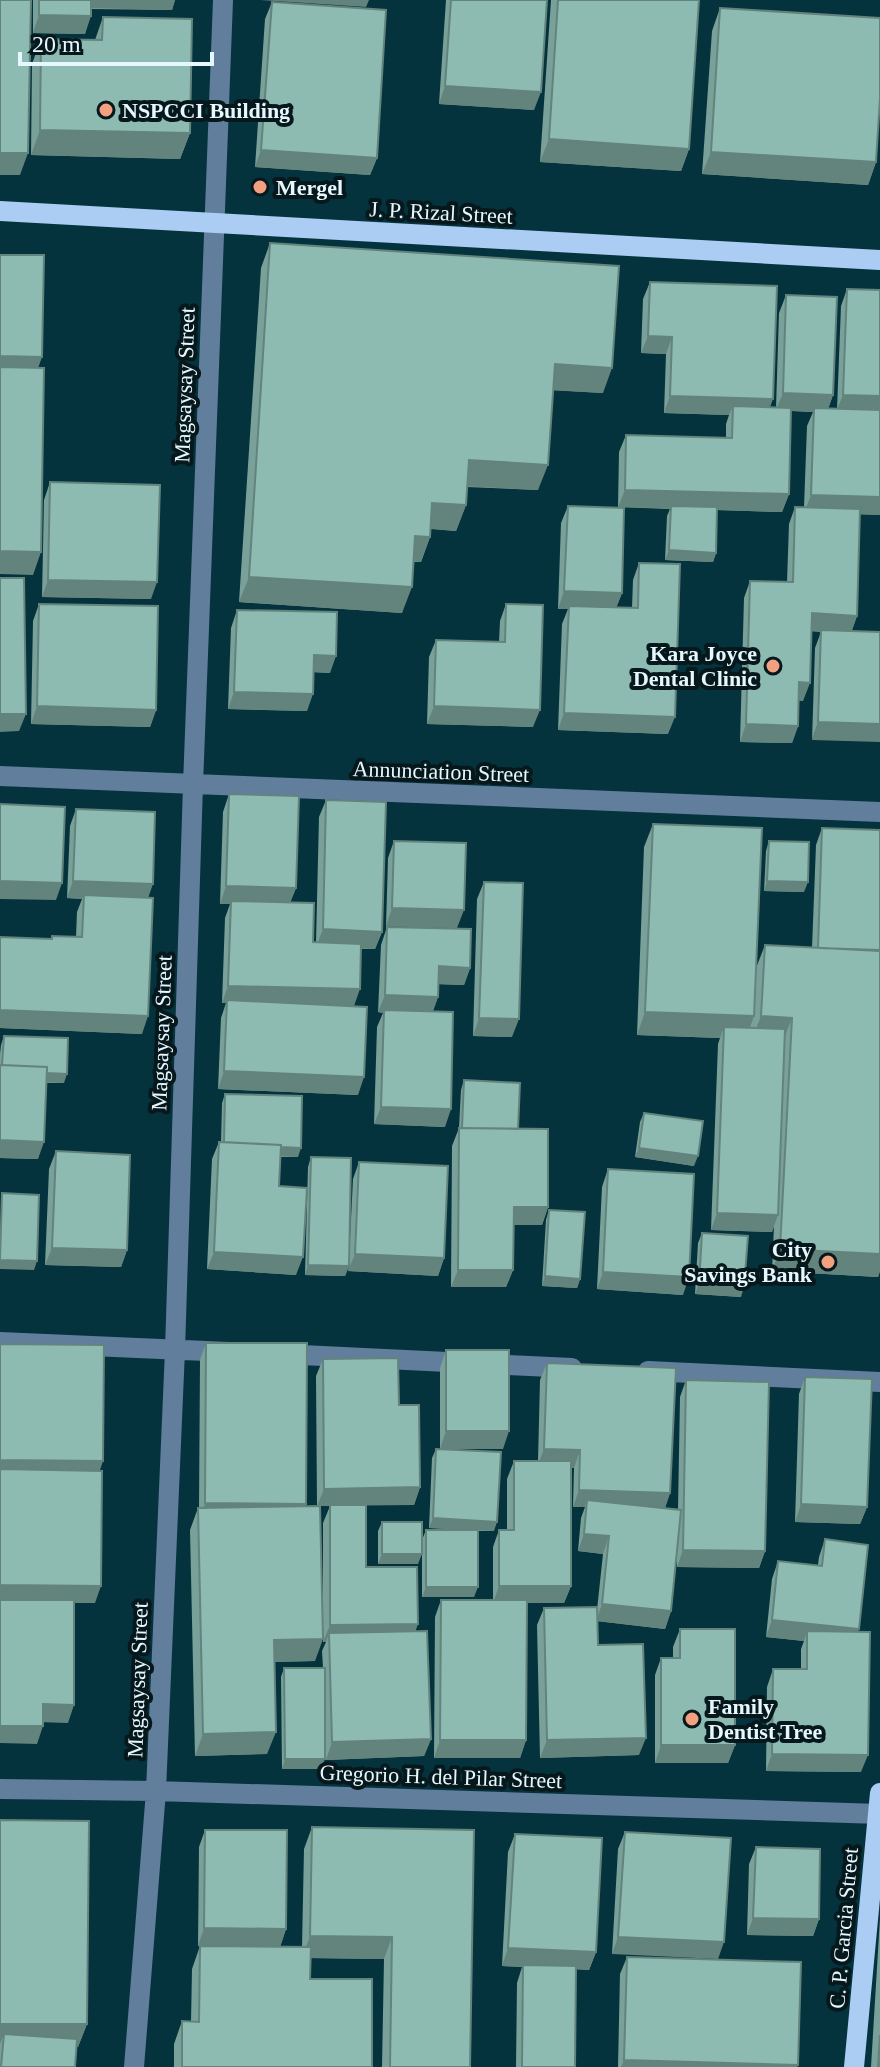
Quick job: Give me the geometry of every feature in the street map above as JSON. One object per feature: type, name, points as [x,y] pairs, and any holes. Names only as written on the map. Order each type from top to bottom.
[{"type":"main road","name":"J. P. Rizal Street","points":[[0,211],[880,260]]},
{"type":"main road","name":"C. P. Garcia Street","points":[[854,2067],[879,1807]]},
{"type":"street","name":"Magsaysay Street","points":[[134,2067],[156,1791],[175,1350],[223,0]]},
{"type":"street","name":"Annunciation Street","points":[[0,776],[880,812]]},
{"type":"street","points":[[0,1342],[598,1369]]},
{"type":"street","points":[[629,1370],[880,1382]]},
{"type":"street","name":"Gregorio H. del Pilar Street","points":[[0,1789],[879,1807]]},
{"type":"building","points":[[0,0],[31,0],[28,153],[0,153]]},
{"type":"building","points":[[39,0],[91,0],[91,16],[39,15]]},
{"type":"building","points":[[451,0],[547,0],[541,92],[445,86]]},
{"type":"building","points":[[558,0],[699,0],[689,149],[549,139]]},
{"type":"building","points":[[272,2],[386,10],[377,158],[261,150]]},
{"type":"building","points":[[720,8],[880,18],[876,162],[711,152]]},
{"type":"building","name":"NSPCCI Building","points":[[103,17],[192,19],[190,133],[40,130],[41,39],[102,40]]},
{"type":"building","points":[[270,243],[619,266],[612,368],[555,364],[548,465],[469,460],[466,505],[432,503],[430,537],[415,536],[412,587],[249,577]]},
{"type":"building","points":[[0,255],[44,255],[42,357],[0,356]]},
{"type":"building","points":[[650,282],[777,286],[773,399],[670,396],[672,337],[648,336]]},
{"type":"building","points":[[847,289],[880,290],[880,396],[843,395]]},
{"type":"building","points":[[786,295],[837,297],[833,395],[783,393]]},
{"type":"building","points":[[0,367],[44,368],[41,552],[0,551]]},
{"type":"building","points":[[733,406],[791,408],[789,494],[625,490],[626,435],[732,438]]},
{"type":"building","points":[[814,408],[880,410],[880,497],[811,495]]},
{"type":"building","points":[[50,482],[160,485],[157,582],[48,580]]},
{"type":"building","points":[[568,506],[624,508],[622,593],[564,591]]},
{"type":"building","points":[[671,506],[717,507],[716,553],[669,550]]},
{"type":"building","name":"Kara Joyce Dental Clinic","points":[[795,507],[860,509],[857,616],[812,613],[810,683],[799,682],[798,726],[746,724],[750,581],[793,582]]},
{"type":"building","points":[[639,563],[680,564],[675,717],[564,713],[569,606],[638,608]]},
{"type":"building","points":[[0,578],[24,578],[26,714],[0,714]]},
{"type":"building","points":[[39,604],[158,606],[156,710],[37,706]]},
{"type":"building","points":[[506,604],[543,605],[540,710],[434,706],[436,640],[505,642]]},
{"type":"building","points":[[237,610],[337,612],[336,656],[314,655],[313,694],[234,692]]},
{"type":"building","points":[[821,630],[880,632],[880,724],[818,722]]},
{"type":"building","points":[[229,794],[299,796],[296,888],[226,886]]},
{"type":"building","points":[[326,800],[386,802],[382,932],[323,929]]},
{"type":"building","points":[[0,804],[65,807],[62,883],[0,881]]},
{"type":"building","points":[[76,809],[155,812],[153,884],[73,881]]},
{"type":"building","points":[[653,824],[762,828],[754,1016],[645,1012]]},
{"type":"building","points":[[822,828],[880,830],[880,950],[818,948]]},
{"type":"building","points":[[394,841],[466,843],[464,910],[392,908]]},
{"type":"building","points":[[769,841],[809,842],[808,882],[767,881]]},
{"type":"building","points":[[484,882],[523,883],[519,1019],[479,1018]]},
{"type":"building","points":[[84,895],[153,898],[148,1016],[0,1010],[0,937],[82,937]]},
{"type":"building","points":[[231,901],[314,903],[313,942],[361,944],[360,989],[228,986]]},
{"type":"building","points":[[387,927],[471,929],[470,968],[439,966],[438,997],[385,995]]},
{"type":"building","points":[[765,945],[880,951],[880,1254],[780,1249],[792,1018],[761,1016]]},
{"type":"building","points":[[227,1000],[367,1007],[364,1077],[224,1071]]},
{"type":"building","points":[[384,1010],[453,1012],[451,1109],[381,1107]]},
{"type":"building","points":[[724,1027],[785,1029],[778,1215],[717,1213]]},
{"type":"building","points":[[4,1036],[68,1038],[67,1074],[47,1073],[47,1067],[2,1065]]},
{"type":"building","points":[[0,1065],[47,1067],[44,1142],[0,1140]]},
{"type":"building","points":[[464,1080],[520,1083],[518,1129],[462,1128]]},
{"type":"building","points":[[225,1094],[302,1096],[301,1148],[224,1142]]},
{"type":"building","points":[[644,1113],[703,1121],[698,1156],[639,1148]]},
{"type":"building","points":[[459,1128],[548,1129],[548,1207],[514,1207],[513,1270],[458,1270]]},
{"type":"building","points":[[219,1142],[281,1145],[279,1186],[307,1188],[303,1257],[214,1252]]},
{"type":"building","points":[[56,1151],[130,1155],[127,1250],[52,1248]]},
{"type":"building","points":[[311,1157],[351,1158],[349,1266],[308,1265]]},
{"type":"building","points":[[359,1162],[448,1166],[444,1258],[355,1254]]},
{"type":"building","points":[[608,1169],[694,1174],[689,1277],[603,1272]]},
{"type":"building","points":[[2,1193],[39,1195],[37,1261],[0,1260]]},
{"type":"building","points":[[549,1210],[585,1212],[580,1279],[545,1276]]},
{"type":"building","points":[[702,1233],[748,1236],[744,1287],[699,1284]]},
{"type":"building","points":[[206,1343],[307,1343],[306,1504],[205,1503]]},
{"type":"building","points":[[0,1344],[104,1345],[103,1461],[0,1460]]},
{"type":"building","points":[[446,1350],[509,1350],[509,1431],[446,1431]]},
{"type":"building","points":[[398,1358],[399,1405],[419,1405],[420,1487],[324,1489],[323,1359]]},
{"type":"building","points":[[547,1363],[676,1368],[670,1493],[579,1490],[580,1450],[544,1449]]},
{"type":"building","points":[[805,1377],[872,1379],[867,1507],[801,1504]]},
{"type":"building","points":[[686,1380],[769,1382],[765,1551],[683,1550]]},
{"type":"building","points":[[436,1449],[501,1452],[497,1522],[433,1518]]},
{"type":"building","points":[[514,1461],[571,1461],[571,1586],[499,1586],[499,1530],[514,1530]]},
{"type":"building","points":[[0,1469],[102,1471],[101,1586],[0,1585]]},
{"type":"building","points":[[587,1500],[681,1510],[671,1611],[602,1604],[609,1536],[584,1534]]},
{"type":"building","points":[[330,1505],[366,1505],[366,1567],[417,1567],[418,1624],[330,1625]]},
{"type":"building","points":[[320,1506],[323,1639],[274,1640],[276,1732],[203,1734],[198,1508]]},
{"type":"building","points":[[382,1522],[422,1522],[422,1554],[382,1554]]},
{"type":"building","points":[[426,1530],[478,1530],[478,1587],[426,1587]]},
{"type":"building","points":[[825,1539],[868,1545],[859,1629],[772,1620],[778,1561],[822,1566]]},
{"type":"building","points":[[0,1600],[74,1600],[74,1705],[43,1704],[43,1726],[0,1726]]},
{"type":"building","points":[[441,1600],[527,1600],[526,1740],[440,1740]]},
{"type":"building","points":[[597,1607],[598,1645],[643,1644],[646,1738],[547,1740],[544,1608]]},
{"type":"building","name":"Family Dentist Tree","points":[[680,1629],[735,1629],[735,1745],[661,1745],[661,1658],[680,1658]]},
{"type":"building","points":[[427,1631],[431,1739],[332,1742],[329,1633]]},
{"type":"building","points":[[807,1631],[870,1632],[868,1755],[772,1754],[773,1669],[807,1669]]},
{"type":"building","points":[[284,1668],[325,1668],[325,1759],[285,1759]]},
{"type":"building","points":[[0,1820],[89,1821],[87,2024],[0,2024]]},
{"type":"building","points":[[312,1827],[474,1830],[470,2067],[390,2067],[392,1937],[310,1936]]},
{"type":"building","points":[[205,1830],[287,1830],[286,1929],[204,1928]]},
{"type":"building","points":[[625,1832],[731,1838],[724,1942],[618,1937]]},
{"type":"building","points":[[515,1834],[602,1838],[596,1952],[508,1948]]},
{"type":"building","points":[[756,1847],[820,1849],[819,1919],[753,1918]]},
{"type":"building","points":[[200,1946],[311,1947],[310,1979],[372,1979],[372,2067],[182,2067],[182,2021],[199,2022]]},
{"type":"building","points":[[627,1957],[801,1962],[798,2065],[624,2060]]},
{"type":"building","points":[[523,1965],[576,1966],[575,2067],[522,2067]]},
{"type":"building","points":[[4,2034],[77,2039],[75,2067],[1,2067]]},
{"type":"place","name":"NSPCCI Building","points":[[106,110]]},
{"type":"place","name":"Mergel","points":[[260,187]]},
{"type":"place","name":"Kara Joyce Dental Clinic","points":[[773,666]]},
{"type":"place","name":"City Savings Bank","points":[[828,1262]]},
{"type":"place","name":"Family Dentist Tree","points":[[692,1719]]}]
